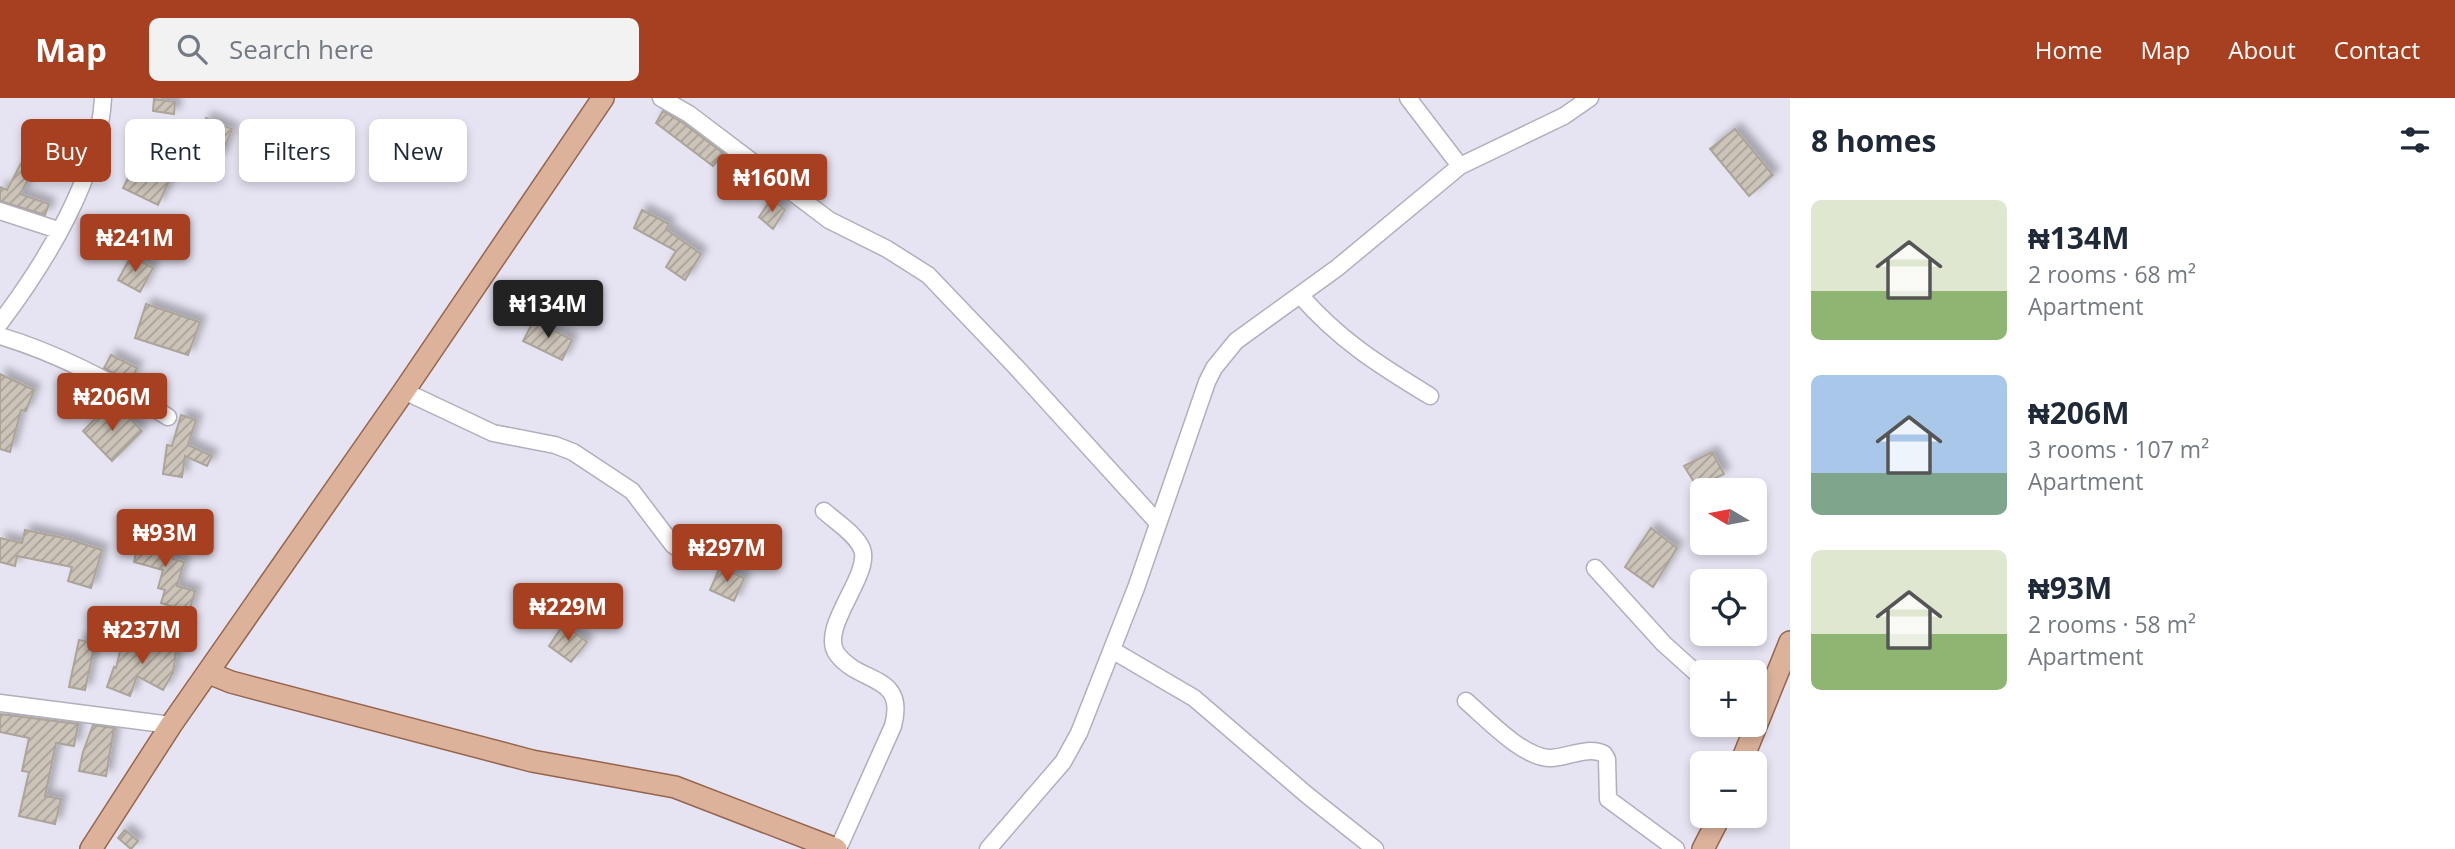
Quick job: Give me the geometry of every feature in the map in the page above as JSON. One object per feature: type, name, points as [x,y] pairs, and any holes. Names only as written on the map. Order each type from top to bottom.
[{"type":"main road","points":[[91,849],[171,725],[404,391],[603,98]]},
{"type":"main road","points":[[1767,693],[1790,642]]},
{"type":"main road","points":[[209,673],[231,682],[532,761],[675,788],[837,849]]},
{"type":"main road","points":[[1703,849],[1714,828]]},
{"type":"street","points":[[0,323],[23,292],[77,196],[93,153],[103,98]]},
{"type":"street","points":[[661,98],[689,114],[829,220],[928,275],[1158,523]]},
{"type":"street","points":[[1408,98],[1460,166]]},
{"type":"street","points":[[988,849],[1063,762],[1079,733],[1112,650],[1214,368],[1236,341],[1337,268],[1460,166],[1563,116],[1590,98]]},
{"type":"street","points":[[0,211],[58,230]]},
{"type":"street","points":[[1300,295],[1324,322],[1349,344],[1430,396]]},
{"type":"street","points":[[0,336],[54,355],[124,389],[168,417]]},
{"type":"street","points":[[404,391],[493,433],[555,445],[573,452],[632,491],[673,545],[687,554]]},
{"type":"street","points":[[824,511],[853,537],[862,549],[862,563],[836,626],[832,643],[836,653],[844,661],[889,689],[896,699],[897,711],[893,726],[837,849]]},
{"type":"street","points":[[1595,568],[1664,644],[1690,667]]},
{"type":"street","points":[[1112,650],[1194,698],[1375,849]]},
{"type":"street","points":[[1466,701],[1515,743],[1537,756],[1550,758],[1595,751],[1604,754],[1607,759],[1608,799],[1676,849]]},
{"type":"street","points":[[0,703],[171,725]]},
{"type":"building","points":[[154,99],[175,102],[174,114],[153,111]]},
{"type":"building","points":[[663,111],[723,153],[713,166],[656,123]]},
{"type":"building","points":[[225,126],[232,129],[225,146]]},
{"type":"building","points":[[1735,129],[1773,175],[1749,196],[1710,149]]},
{"type":"building","points":[[21,163],[21,182],[27,182],[20,194],[49,204],[45,215],[0,201],[0,187],[7,190]]},
{"type":"building","points":[[126,182],[169,182],[158,205],[123,188]]},
{"type":"building","points":[[772,198],[785,210],[773,229],[759,217]]},
{"type":"building","points":[[642,210],[669,224],[666,229],[701,254],[685,280],[666,267],[676,251],[634,228]]},
{"type":"building","points":[[131,256],[153,268],[140,292],[118,280]]},
{"type":"building","points":[[146,304],[200,322],[188,355],[135,338]]},
{"type":"building","points":[[534,320],[572,340],[562,360],[523,341]]},
{"type":"building","points":[[111,355],[137,368],[130,382],[104,368]]},
{"type":"building","points":[[0,374],[34,390],[26,411],[21,410],[10,452],[0,449]]},
{"type":"building","points":[[104,410],[114,420],[123,411],[142,431],[112,461],[83,431]]},
{"type":"building","points":[[181,415],[196,420],[188,445],[212,456],[207,466],[185,456],[182,477],[163,474],[167,445],[172,446]]},
{"type":"building","points":[[1712,452],[1724,474],[1716,478],[1691,478],[1684,466]]},
{"type":"building","points":[[1651,528],[1677,548],[1653,587],[1625,567]]},
{"type":"building","points":[[25,530],[74,540],[102,550],[91,588],[68,581],[72,567],[17,556],[15,566],[0,562],[0,538],[22,543]]},
{"type":"building","points":[[140,534],[176,539],[173,559],[184,562],[177,586],[195,591],[189,612],[161,603],[165,590],[158,588],[163,570],[134,562]]},
{"type":"building","points":[[720,567],[744,578],[734,601],[710,590]]},
{"type":"building","points":[[564,624],[587,642],[571,662],[549,646]]},
{"type":"building","points":[[123,639],[176,651],[173,673],[163,690],[137,676],[130,696],[107,687],[114,667],[116,668]]},
{"type":"building","points":[[79,640],[95,643],[85,690],[69,687]]},
{"type":"building","points":[[0,714],[78,724],[74,746],[56,743],[45,796],[61,799],[55,824],[19,816],[29,772],[22,771],[29,738],[0,732]]},
{"type":"building","points":[[93,725],[114,728],[106,776],[79,771]]},
{"type":"building","points":[[125,830],[138,841],[131,849],[118,838]]}]
